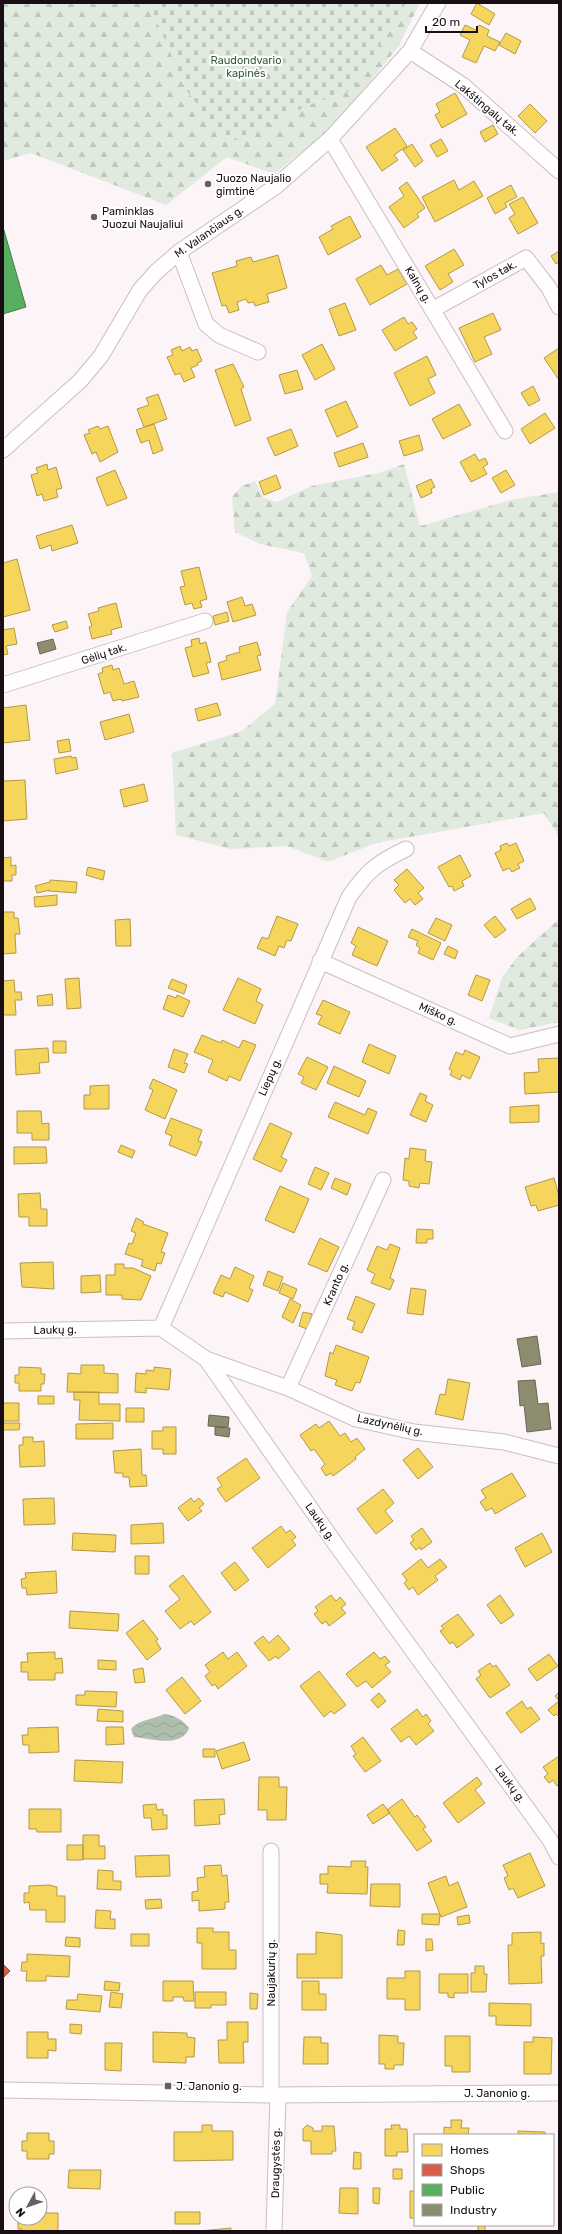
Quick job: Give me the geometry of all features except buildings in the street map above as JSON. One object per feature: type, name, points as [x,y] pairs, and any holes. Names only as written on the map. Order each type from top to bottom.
[{"type":"street","name":"M. Valančiaus g.","points":[[3,450],[80,381],[101,356],[140,290],[179,252],[275,187],[330,139],[410,51],[438,3]]},
{"type":"street","name":"Lakštingalų tak.","points":[[410,51],[464,86],[559,171]]},
{"type":"street","name":"Kalnų g.","points":[[330,139],[505,431]]},
{"type":"street","points":[[179,252],[206,324],[219,335],[258,352]]},
{"type":"street","name":"Tylos tak.","points":[[432,310],[526,258],[549,288],[559,307]]},
{"type":"street","name":"Gėlių tak.","points":[[3,685],[205,621]]},
{"type":"street","name":"Liepų g.","points":[[161,1328],[349,897],[361,880],[379,862],[406,849]]},
{"type":"street","name":"Miško g.","points":[[320,961],[510,1046],[559,1034]]},
{"type":"street","name":"Kranto g.","points":[[288,1388],[383,1180]]},
{"type":"street","name":"Laukų g.","points":[[3,1331],[161,1328],[206,1359],[339,1549],[550,1840],[559,1857]]},
{"type":"street","name":"Lazdynėlių g.","points":[[206,1359],[288,1388],[356,1419],[414,1432],[504,1442],[559,1456]]},
{"type":"street","name":"Naujakurių g.","points":[[271,1851],[274,2095]]},
{"type":"street","name":"J. Janonio g.","points":[[3,2090],[274,2095],[559,2093]]},
{"type":"street","name":"Draugystės g.","points":[[274,2095],[274,2231]]},
{"type":"green space","points":[[3,3],[149,3],[187,91],[311,104],[352,90],[406,3],[420,3],[398,47],[334,126],[274,174],[227,157],[166,205],[31,153],[3,161]]},
{"type":"green space","name":"Raudondvario kapinės","points":[[149,3],[406,3],[352,90],[311,104],[227,144],[187,91]]},
{"type":"green space","points":[[404,464],[420,526],[511,500],[559,492],[559,837],[544,813],[376,843],[328,862],[287,846],[231,849],[176,835],[172,753],[242,731],[275,704],[287,612],[312,576],[304,553],[260,544],[235,532],[232,497],[242,486],[255,481],[264,498],[276,502],[312,486],[383,472]]},
{"type":"green space","points":[[559,919],[559,1022],[520,1030],[489,1018],[502,978],[517,957]]},
{"type":"water","points":[[164,1714],[181,1720],[189,1728],[185,1734],[179,1738],[164,1741],[134,1737],[131,1729],[134,1726],[142,1721]]},
{"type":"place","name":"Juozo Naujalio gimtinė","points":[[208,184]]},
{"type":"place","name":"Paminklas Juozui Naujaliui","points":[[94,217]]},
{"type":"place","name":"J. Janonio g.","points":[[168,2086]]}]
